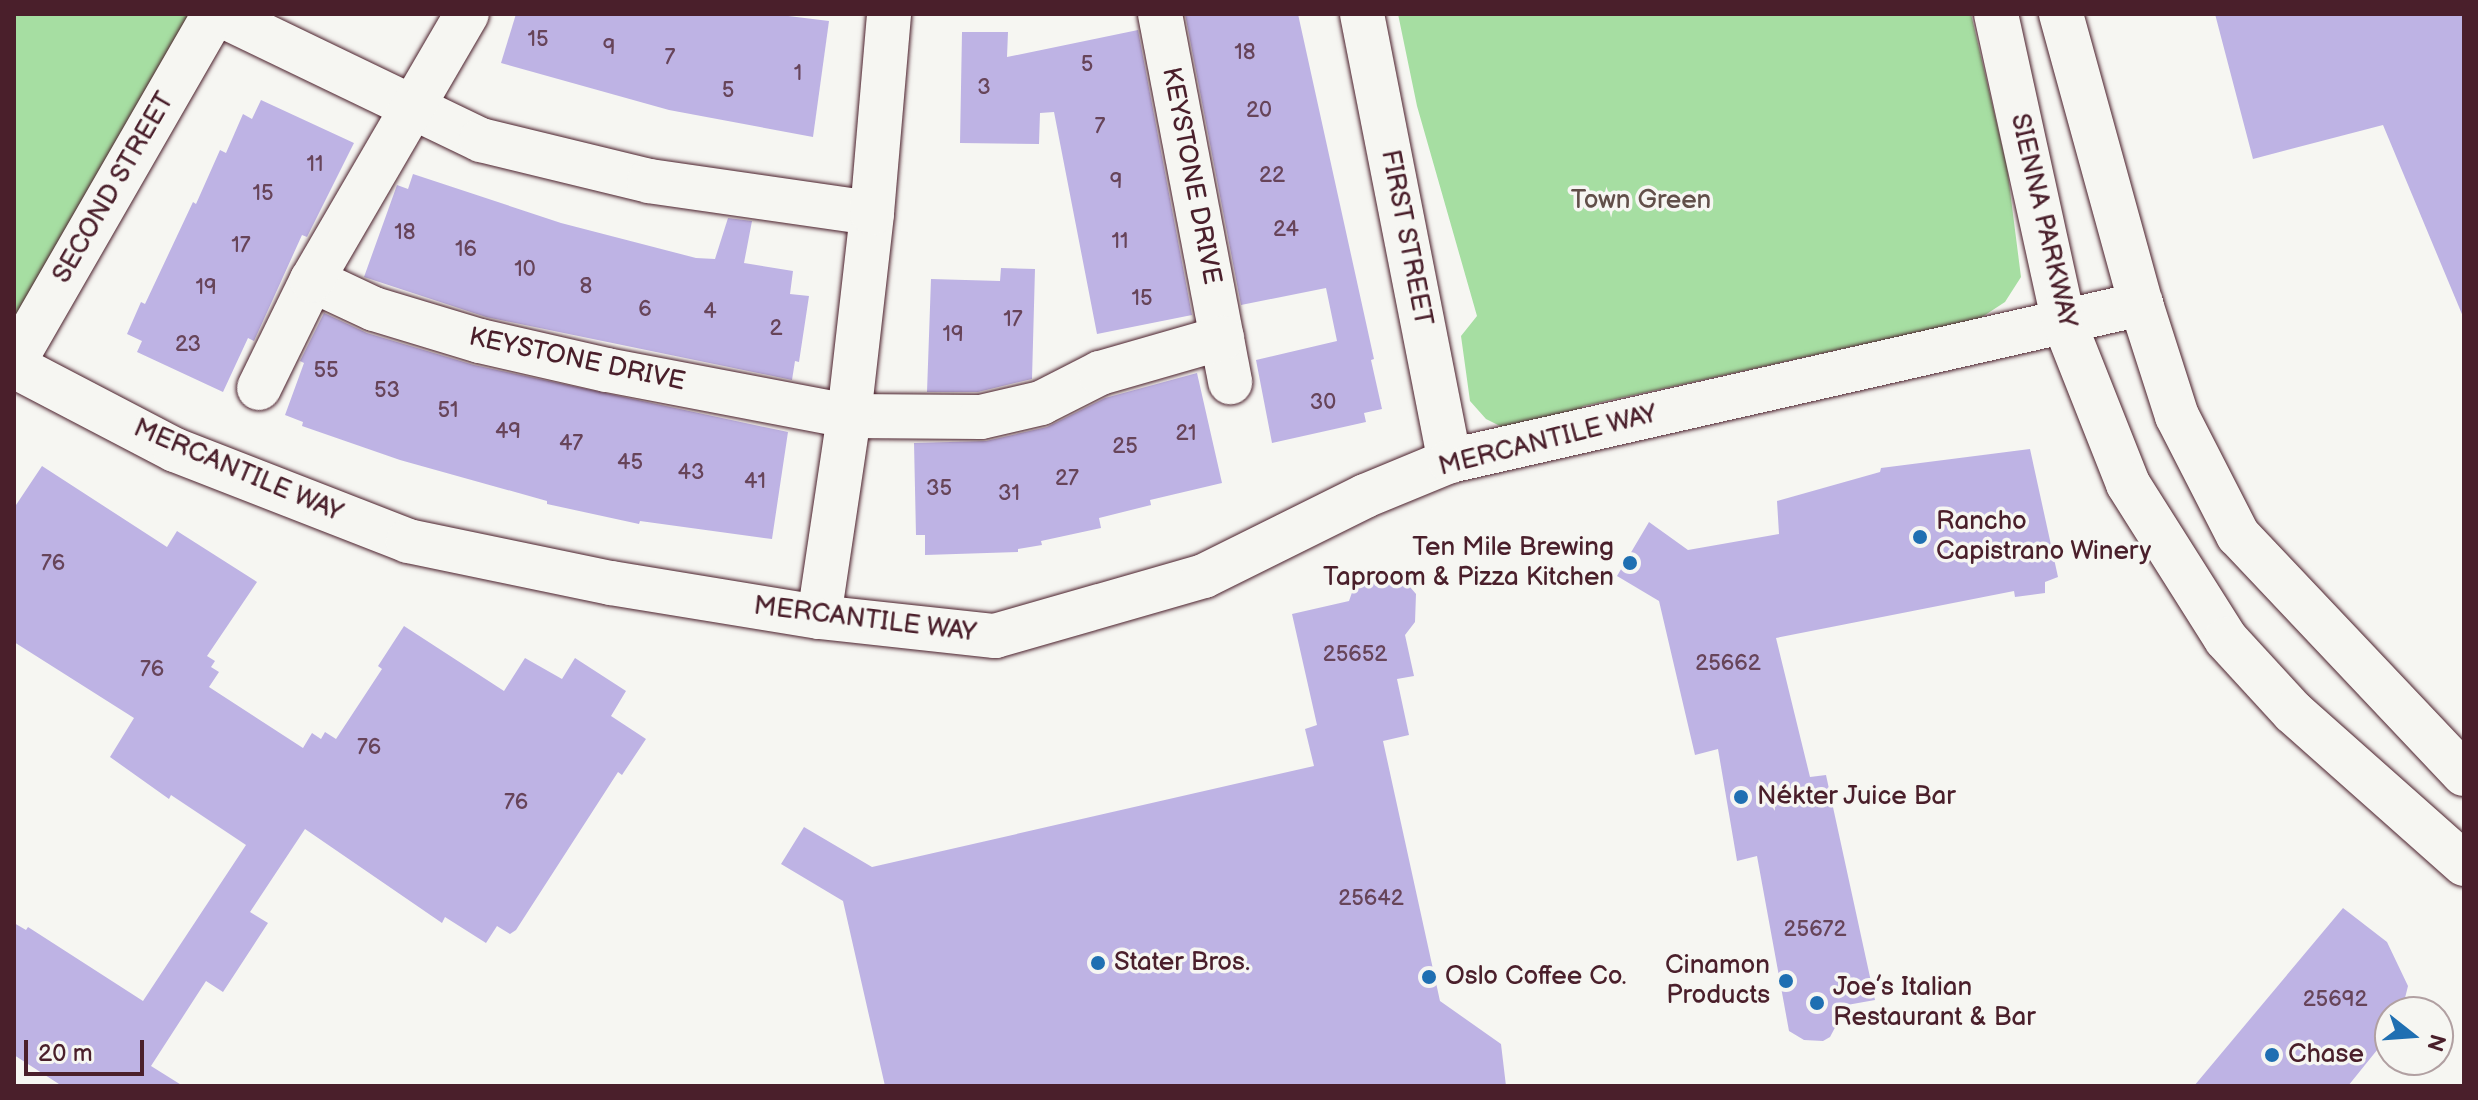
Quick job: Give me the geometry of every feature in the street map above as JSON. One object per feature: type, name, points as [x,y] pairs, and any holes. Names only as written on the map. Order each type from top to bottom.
[{"type":"street","points":[[216,14],[481,140],[649,181],[872,213]]},
{"type":"street","name":"SECOND STREET","points":[[14,364],[216,14]]},
{"type":"street","points":[[259,388],[312,280],[467,14]]},
{"type":"street","points":[[819,617],[849,416],[872,213],[889,14]]},
{"type":"street","name":"KEYSTONE DRIVE","points":[[1160,14],[1230,382]]},
{"type":"street","name":"FIRST STREET","points":[[1362,14],[1450,461]]},
{"type":"street","name":"SIENNA PARKWAY","points":[[1996,14],[2064,322],[2128,484],[2226,639],[2293,712],[2464,864]]},
{"type":"street","points":[[2061,14],[2141,304],[2177,416],[2238,535],[2464,774]]},
{"type":"street","name":"KEYSTONE DRIVE","points":[[312,280],[374,309],[480,341],[607,370],[849,416],[981,417],[1041,403],[1100,373],[1222,338]]},
{"type":"street","name":"MERCANTILE WAY","points":[[14,364],[175,450],[408,541],[611,583],[819,617],[995,636],[1204,576],[1365,496],[1450,461],[2141,304]]},
{"type":"green space","points":[[14,14],[194,14],[14,330]]},
{"type":"green space","name":"Town Green","points":[[1398,14],[1971,14],[2007,167],[2021,277],[2005,302],[1979,319],[1927,334],[1860,345],[1584,406],[1556,423],[1502,427],[1486,419],[1470,401],[1461,336],[1477,316],[1417,106]]},
{"type":"building","points":[[516,14],[772,14],[829,21],[813,137],[669,110],[501,63]]},
{"type":"building","points":[[1185,14],[1298,14],[1374,359],[1371,360],[1382,409],[1364,413],[1366,422],[1272,443],[1256,360],[1337,341],[1326,288],[1241,305]]},
{"type":"building","points":[[2215,14],[2464,14],[2464,319],[2383,125],[2253,159]]},
{"type":"building","points":[[1138,30],[1192,315],[1097,334],[1054,112],[1040,113],[1039,144],[960,143],[962,32],[1008,32],[1007,57]]},
{"type":"building","points":[[261,100],[354,143],[307,237],[302,235],[254,341],[248,338],[223,392],[137,352],[142,341],[127,334],[141,302],[145,304],[193,202],[196,204],[220,150],[226,153],[243,114],[252,119]]},
{"type":"building","points":[[413,174],[561,223],[696,258],[715,259],[728,218],[752,221],[744,263],[793,271],[790,294],[809,296],[799,362],[795,361],[792,380],[486,317],[364,277],[397,185],[408,189]]},
{"type":"building","points":[[1001,268],[1035,269],[1032,379],[978,392],[927,392],[931,279],[1000,281]]},
{"type":"building","points":[[324,313],[367,333],[474,365],[788,432],[772,539],[640,521],[639,524],[547,504],[547,501],[400,460],[302,426],[303,422],[285,415],[304,363],[300,361]]},
{"type":"building","points":[[1197,373],[1222,483],[1150,500],[1151,505],[1099,518],[1101,528],[1041,541],[1042,545],[1018,549],[1018,552],[925,555],[925,535],[916,535],[914,443],[986,441],[1047,427],[1105,398]]},
{"type":"building","points":[[2030,449],[2058,577],[2045,582],[2045,593],[2015,597],[2014,591],[1776,638],[1810,777],[1826,775],[1875,1000],[1847,1005],[1830,1037],[1823,1041],[1804,1040],[1789,1031],[1757,856],[1737,861],[1718,749],[1695,755],[1659,601],[1617,576],[1649,522],[1688,550],[1779,534],[1777,501],[1880,472],[1881,468]]},
{"type":"building","points":[[42,466],[167,547],[177,531],[257,582],[207,656],[215,661],[211,667],[219,672],[209,687],[303,748],[312,733],[321,739],[325,732],[336,739],[382,669],[378,666],[404,626],[504,691],[525,658],[562,679],[575,658],[626,691],[611,716],[646,739],[622,775],[618,772],[516,930],[510,934],[497,926],[486,943],[445,917],[442,923],[305,829],[250,912],[268,923],[223,992],[206,981],[151,1066],[183,1086],[62,1086],[14,1055],[14,923],[26,930],[28,927],[143,1001],[246,845],[171,795],[169,799],[110,757],[134,718],[14,642],[14,508]]},
{"type":"building","name":"Stater Bros.","points":[[1382,571],[1399,574],[1416,594],[1415,622],[1405,635],[1414,676],[1397,679],[1409,735],[1383,741],[1440,1001],[1501,1044],[1506,1086],[885,1086],[843,901],[781,864],[804,827],[872,867],[1314,766],[1305,729],[1317,725],[1292,614],[1349,601],[1355,584]]},
{"type":"building","points":[[2343,908],[2387,942],[2408,986],[2406,996],[2374,996],[2374,1054],[2348,1086],[2194,1086]]},
{"type":"place","name":"Rancho Capistrano Winery","points":[[1920,537]]},
{"type":"place","name":"Ten Mile Brewing Taproom & Pizza Kitchen","points":[[1630,563]]},
{"type":"place","name":"Nékter Juice Bar","points":[[1741,797]]},
{"type":"place","name":"Stater Bros.","points":[[1098,963]]},
{"type":"place","name":"Oslo Coffee Co.","points":[[1429,977]]},
{"type":"place","name":"Cinamon Products","points":[[1786,981]]},
{"type":"place","name":"Joe’s Italian Restaurant & Bar","points":[[1817,1003]]},
{"type":"place","name":"Chase","points":[[2272,1055]]}]
